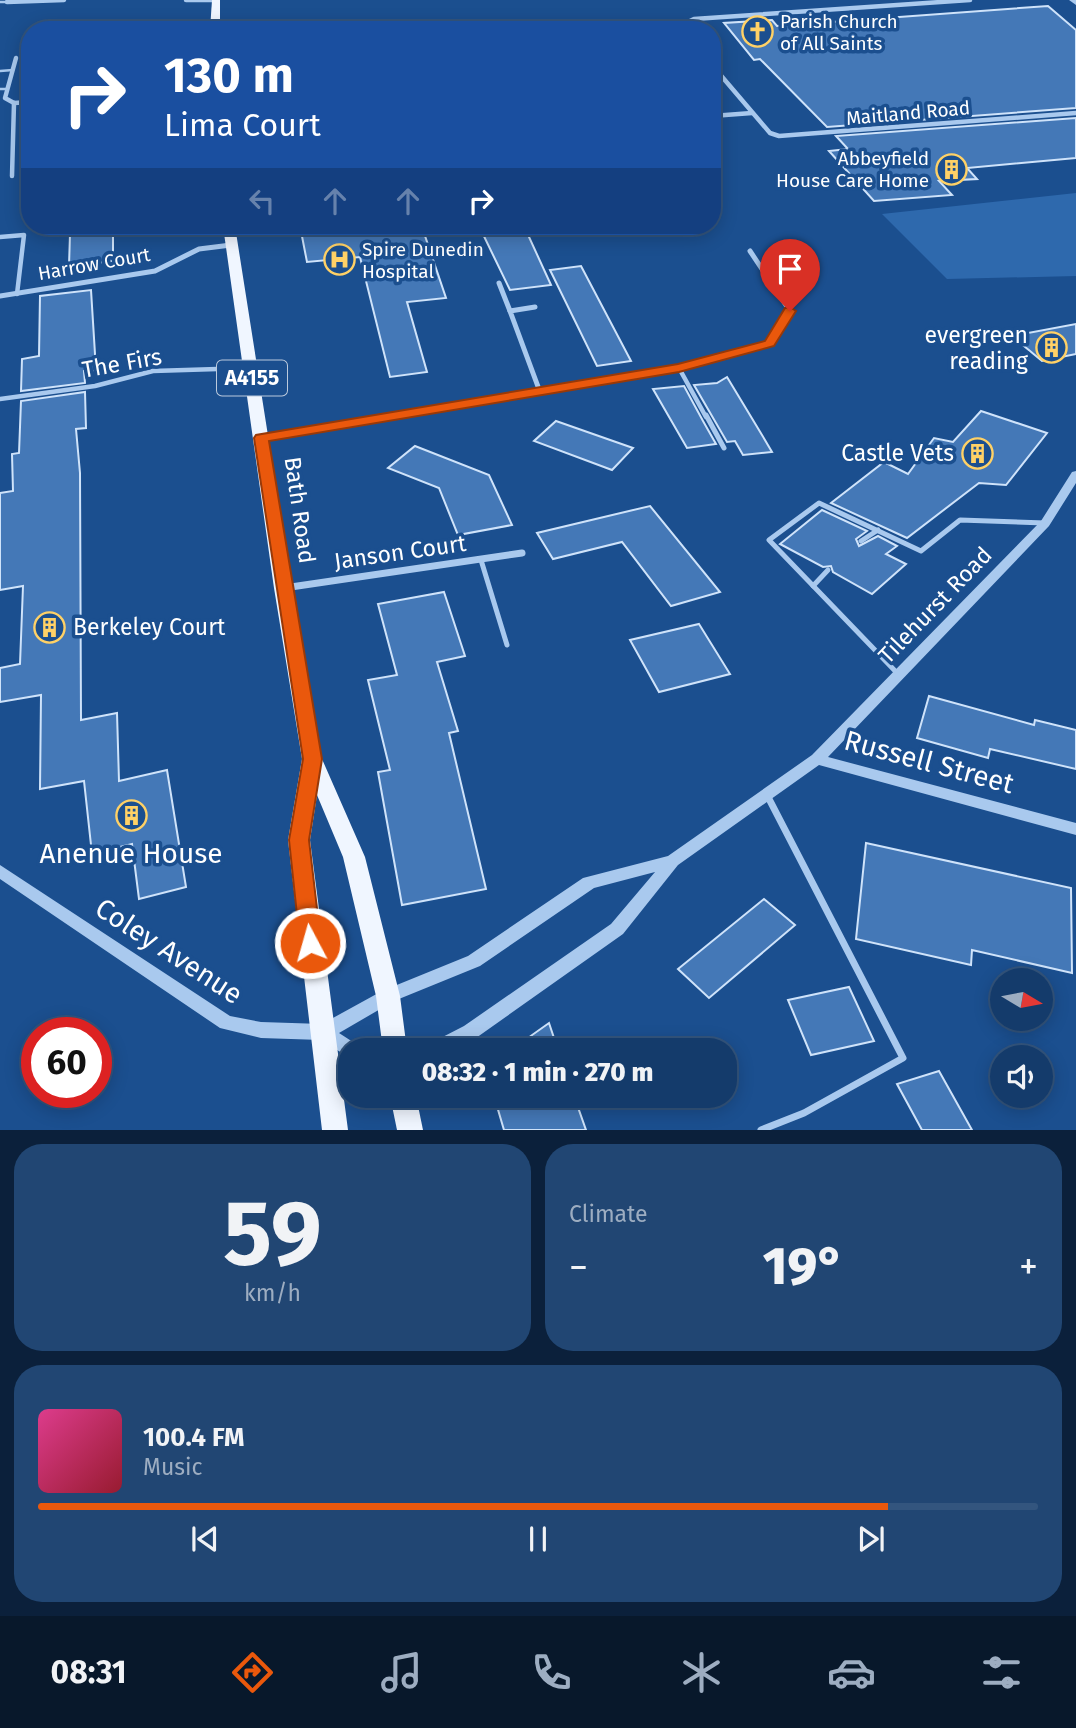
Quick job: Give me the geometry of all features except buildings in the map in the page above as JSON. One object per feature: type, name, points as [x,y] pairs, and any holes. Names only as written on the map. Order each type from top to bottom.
[{"type":"main road","points":[[215,21],[216,0]]},
{"type":"main road","name":"Bath Road","points":[[230,235],[283,588],[312,759],[354,857],[388,996],[393,1038]]},
{"type":"main road","name":"Bath Road","points":[[312,759],[299,840],[335,1129]]},
{"type":"main road","points":[[406,1108],[410,1129]]},
{"type":"street","points":[[7,2],[64,0]]},
{"type":"street","points":[[186,0],[216,0]]},
{"type":"street","points":[[694,21],[970,0]]},
{"type":"street","points":[[16,58],[5,98],[14,103],[21,103]]},
{"type":"street","name":"Maitland Road","points":[[721,76],[771,133],[793,136],[1076,113]]},
{"type":"street","points":[[12,176],[14,103]]},
{"type":"street","points":[[721,115],[752,113]]},
{"type":"street","name":"Harrow Court","points":[[0,296],[155,271],[199,249],[232,245]]},
{"type":"street","points":[[261,438],[679,368],[770,344],[790,311],[750,251]]},
{"type":"street","points":[[763,270],[795,266]]},
{"type":"street","points":[[499,283],[540,392]]},
{"type":"street","points":[[510,311],[535,307]]},
{"type":"street","name":"Tilehurst Road","points":[[817,759],[1045,523],[1076,474]]},
{"type":"street","name":"Janson Court","points":[[283,588],[522,552]]},
{"type":"street","name":"Russell Street","points":[[458,1038],[617,929],[673,861],[817,759],[1076,829]]},
{"type":"street","name":"Russell Street","points":[[324,1032],[388,996],[474,961],[589,883],[673,861]]},
{"type":"street","name":"Coley Avenue","points":[[0,871],[226,1023],[261,1030],[324,1032]]},
{"type":"street","points":[[324,1032],[338,1042]]},
{"type":"lane","points":[[0,2],[7,2]]},
{"type":"lane","points":[[0,71],[13,70]]},
{"type":"lane","points":[[0,89],[8,89]]},
{"type":"lane","points":[[0,237],[24,235],[17,294]]},
{"type":"lane","name":"The Firs","points":[[0,399],[95,386],[153,372],[250,368]]},
{"type":"lane","points":[[679,368],[724,449]]},
{"type":"lane","points":[[899,675],[769,540],[818,503],[921,551],[960,520],[1045,523]]},
{"type":"lane","points":[[861,541],[878,530]]},
{"type":"lane","points":[[481,560],[507,645]]},
{"type":"lane","points":[[813,586],[828,570]]},
{"type":"lane","points":[[761,1129],[804,1114],[903,1058],[767,794]]},
{"type":"shaded area","points":[[1076,193],[1076,276],[947,279],[882,214]]},
{"type":"place","name":"Parish Church of All Saints","points":[[757,32]]},
{"type":"place","name":"Abbeyfield House Care Home","points":[[952,169]]},
{"type":"place","name":"Spire Dunedin Hospital","points":[[339,260]]},
{"type":"place","name":"evergreen reading","points":[[1051,348]]},
{"type":"place","name":"Castle Vets","points":[[977,453]]},
{"type":"place","name":"Berkeley Court","points":[[50,627]]},
{"type":"place","name":"Anenue House","points":[[131,816]]},
{"type":"route","points":[[310,943],[299,840],[312,759],[261,438],[679,368],[770,344],[790,311]]}]
